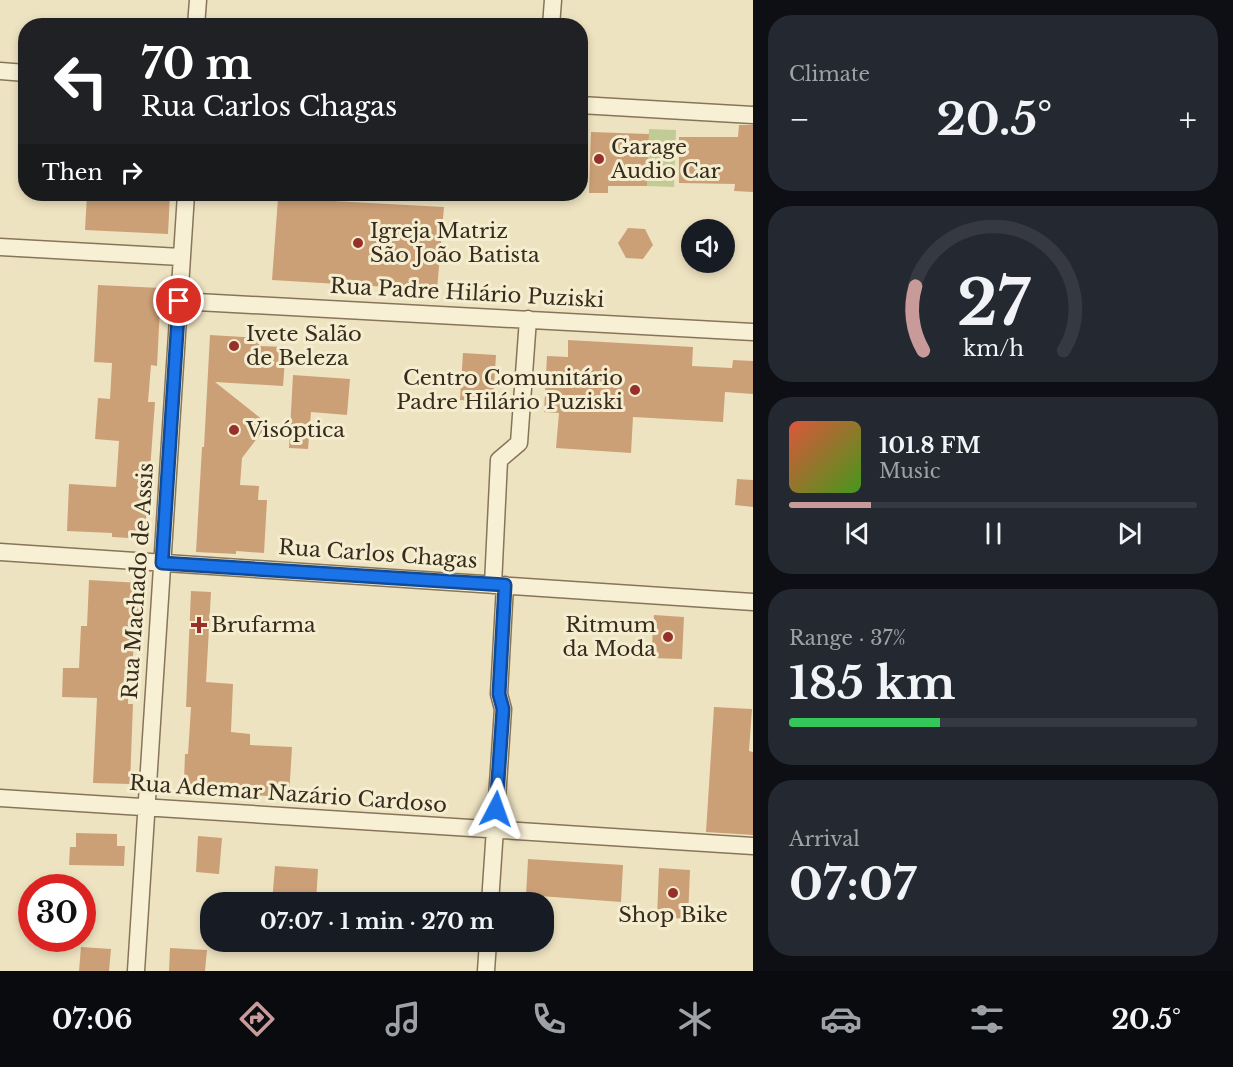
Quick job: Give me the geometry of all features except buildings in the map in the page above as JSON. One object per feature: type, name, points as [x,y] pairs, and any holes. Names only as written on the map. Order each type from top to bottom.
[{"type":"street","points":[[197,18],[198,0]]},
{"type":"street","points":[[552,18],[553,0]]},
{"type":"street","points":[[0,71],[18,72]]},
{"type":"street","points":[[588,105],[753,115]]},
{"type":"street","name":"Rua Machado de Assis","points":[[136,971],[186,201]]},
{"type":"street","points":[[0,247],[182,258]]},
{"type":"street","name":"Rua Padre Hilário Puziski","points":[[179,301],[753,332]]},
{"type":"street","points":[[491,892],[503,709],[499,694],[499,460],[519,443],[528,319]]},
{"type":"street","name":"Rua Carlos Chagas","points":[[0,552],[753,602]]},
{"type":"street","name":"Rua Ademar Nazário Cardoso","points":[[0,798],[753,846]]},
{"type":"street","points":[[486,971],[487,952]]},
{"type":"green space","points":[[649,129],[676,130],[674,187],[647,186]]},
{"type":"place","name":"Garage Audio Car","points":[[599,159]]},
{"type":"place","name":"Igreja Matriz São João Batista","points":[[358,243]]},
{"type":"place","name":"Ivete Salão de Beleza","points":[[234,346]]},
{"type":"place","name":"Centro Comunitário Padre Hilário Puziski","points":[[635,390]]},
{"type":"place","name":"Visóptica","points":[[234,430]]},
{"type":"place","name":"Brufarma","points":[[199,625]]},
{"type":"place","name":"Ritmum da Moda","points":[[668,637]]},
{"type":"place","name":"Shop Bike","points":[[673,893]]},
{"type":"route","points":[[179,301],[162,563],[505,585],[499,694],[503,709],[496,809]]}]
